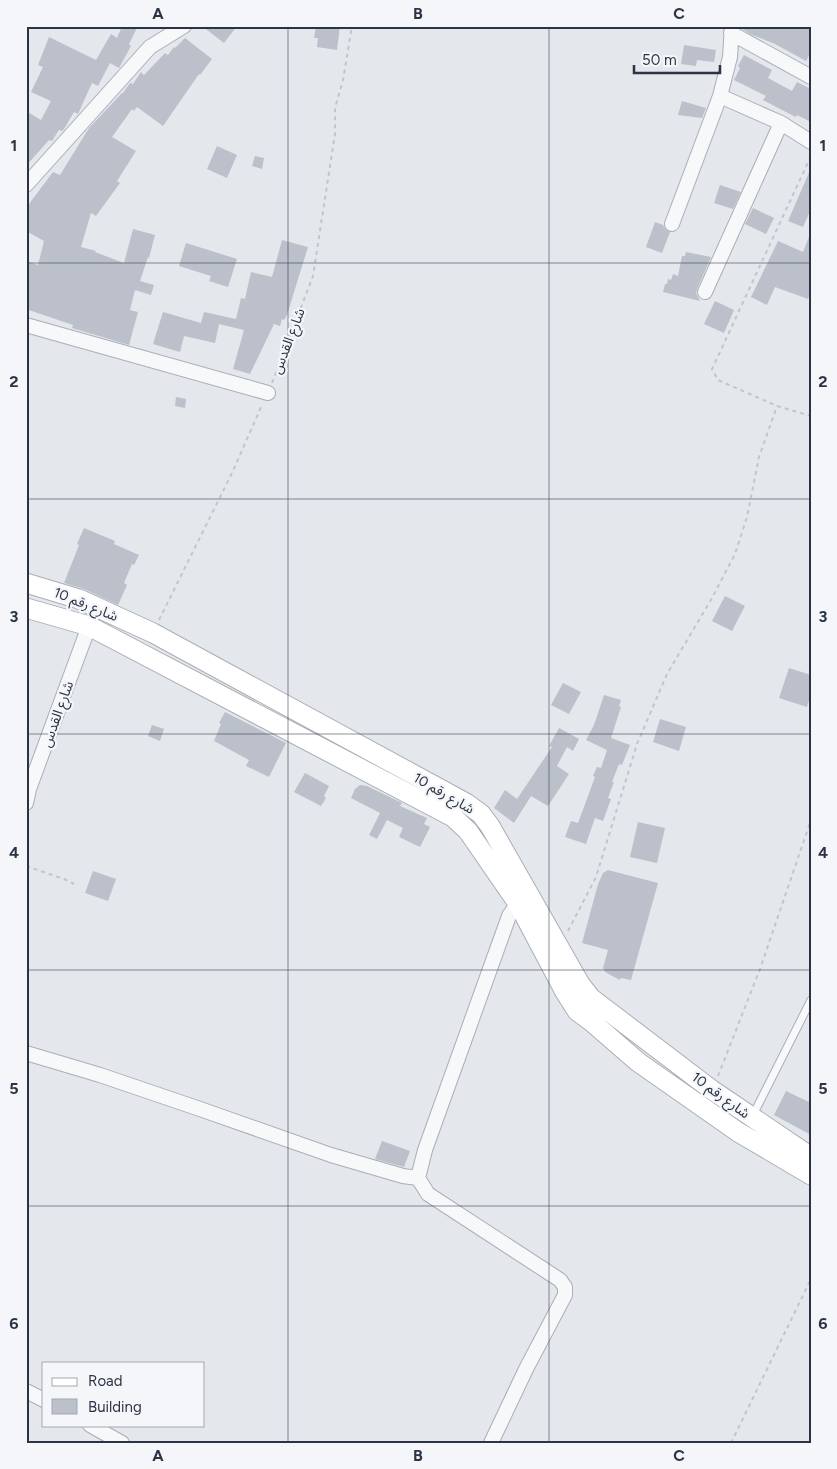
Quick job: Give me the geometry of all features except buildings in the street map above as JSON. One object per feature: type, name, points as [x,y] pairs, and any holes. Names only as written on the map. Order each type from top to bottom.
[{"type":"main road","name":"شارع رقم 10","points":[[26,583],[79,599],[153,633],[466,804],[481,814],[490,826],[560,946],[580,984],[591,998],[712,1090],[811,1156]]},
{"type":"main road","name":"شارع رقم 10","points":[[26,608],[89,626],[453,817],[468,831],[519,906],[577,1011],[638,1062],[738,1132],[811,1175]]},
{"type":"street","points":[[26,185],[150,47],[184,26]]},
{"type":"street","points":[[672,224],[720,96],[730,57],[732,29],[811,77]]},
{"type":"street","points":[[720,96],[781,123],[811,142]]},
{"type":"street","points":[[705,292],[781,123]]},
{"type":"street","points":[[26,325],[268,393]]},
{"type":"street","name":"شارع القدس","points":[[26,803],[29,789],[89,626]]},
{"type":"street","points":[[491,1443],[526,1369],[565,1295],[565,1287],[560,1280],[428,1194],[418,1178],[425,1150],[509,916],[519,906]]},
{"type":"street","points":[[26,1053],[188,1105],[331,1155],[403,1176],[418,1178]]},
{"type":"street","points":[[26,1391],[42,1399]]},
{"type":"street","points":[[92,1426],[122,1443]]},
{"type":"lane","points":[[751,1117],[811,1000]]},
{"type":"path","name":"شارع القدس","points":[[153,633],[232,473],[268,393],[313,276],[334,134],[335,108],[343,80],[352,26]]},
{"type":"path","points":[[811,156],[712,370],[718,380],[777,406],[811,416]]},
{"type":"path","points":[[560,946],[596,877],[637,744],[667,674],[712,598],[735,554],[747,517],[758,457],[777,406]]},
{"type":"path","points":[[712,1090],[760,969],[811,820]]},
{"type":"path","points":[[26,866],[74,884]]},
{"type":"path","points":[[731,1443],[811,1278]]}]
